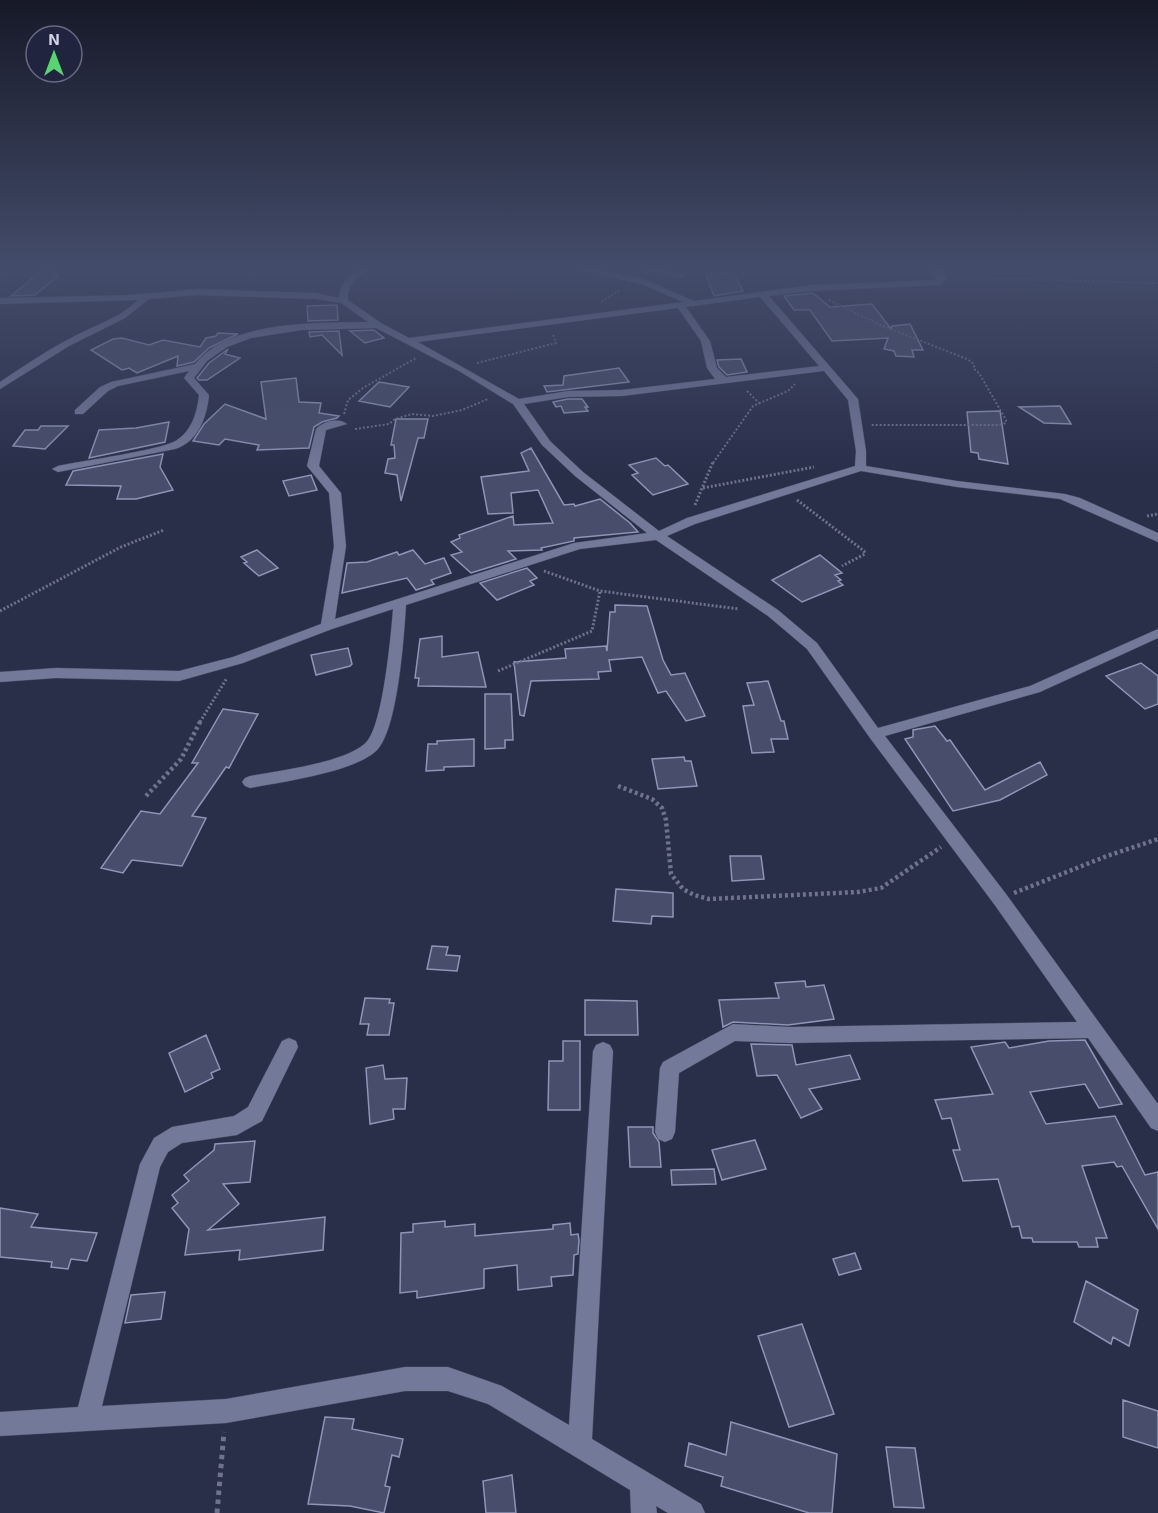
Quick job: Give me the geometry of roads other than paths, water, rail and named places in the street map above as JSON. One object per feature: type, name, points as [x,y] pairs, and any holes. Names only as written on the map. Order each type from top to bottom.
[{"type":"street","points":[[0,386],[81,337]]},
{"type":"street","points":[[58,469],[166,448],[186,440],[196,426],[204,399],[204,394],[189,378],[195,368],[215,350],[251,337]]},
{"type":"street","points":[[398,337],[462,369],[517,402],[546,443],[579,474],[658,536],[772,613],[812,646],[874,734],[1000,898],[1158,1121]]},
{"type":"street","points":[[406,341],[442,337]]},
{"type":"street","points":[[702,337],[709,347],[713,373],[723,380]]},
{"type":"street","points":[[799,337],[853,399],[861,451],[860,468]]},
{"type":"street","points":[[79,412],[104,389],[115,384],[195,368]]},
{"type":"street","points":[[517,402],[568,394],[622,393],[826,368]]},
{"type":"street","points":[[327,626],[340,546],[335,493],[313,466],[321,429],[327,425],[342,424]]},
{"type":"street","points":[[0,677],[56,673],[179,676],[238,660],[327,626],[525,562],[578,546],[658,536],[691,520],[860,468],[1068,498],[1158,538]]},
{"type":"street","points":[[250,782],[322,767],[357,756],[373,745],[380,731],[398,640],[400,604]]},
{"type":"street","points":[[874,734],[1035,688],[1158,633]]},
{"type":"street","points":[[665,1132],[670,1068],[733,1032],[789,1035],[1093,1030]]},
{"type":"street","points":[[87,1420],[150,1164],[161,1145],[179,1134],[237,1125],[255,1114],[289,1047]]},
{"type":"street","points":[[580,1444],[603,1051]]},
{"type":"street","points":[[0,1424],[226,1411],[405,1379],[448,1379],[494,1394],[692,1513]]},
{"type":"street","points":[[642,1481],[644,1513]]}]
